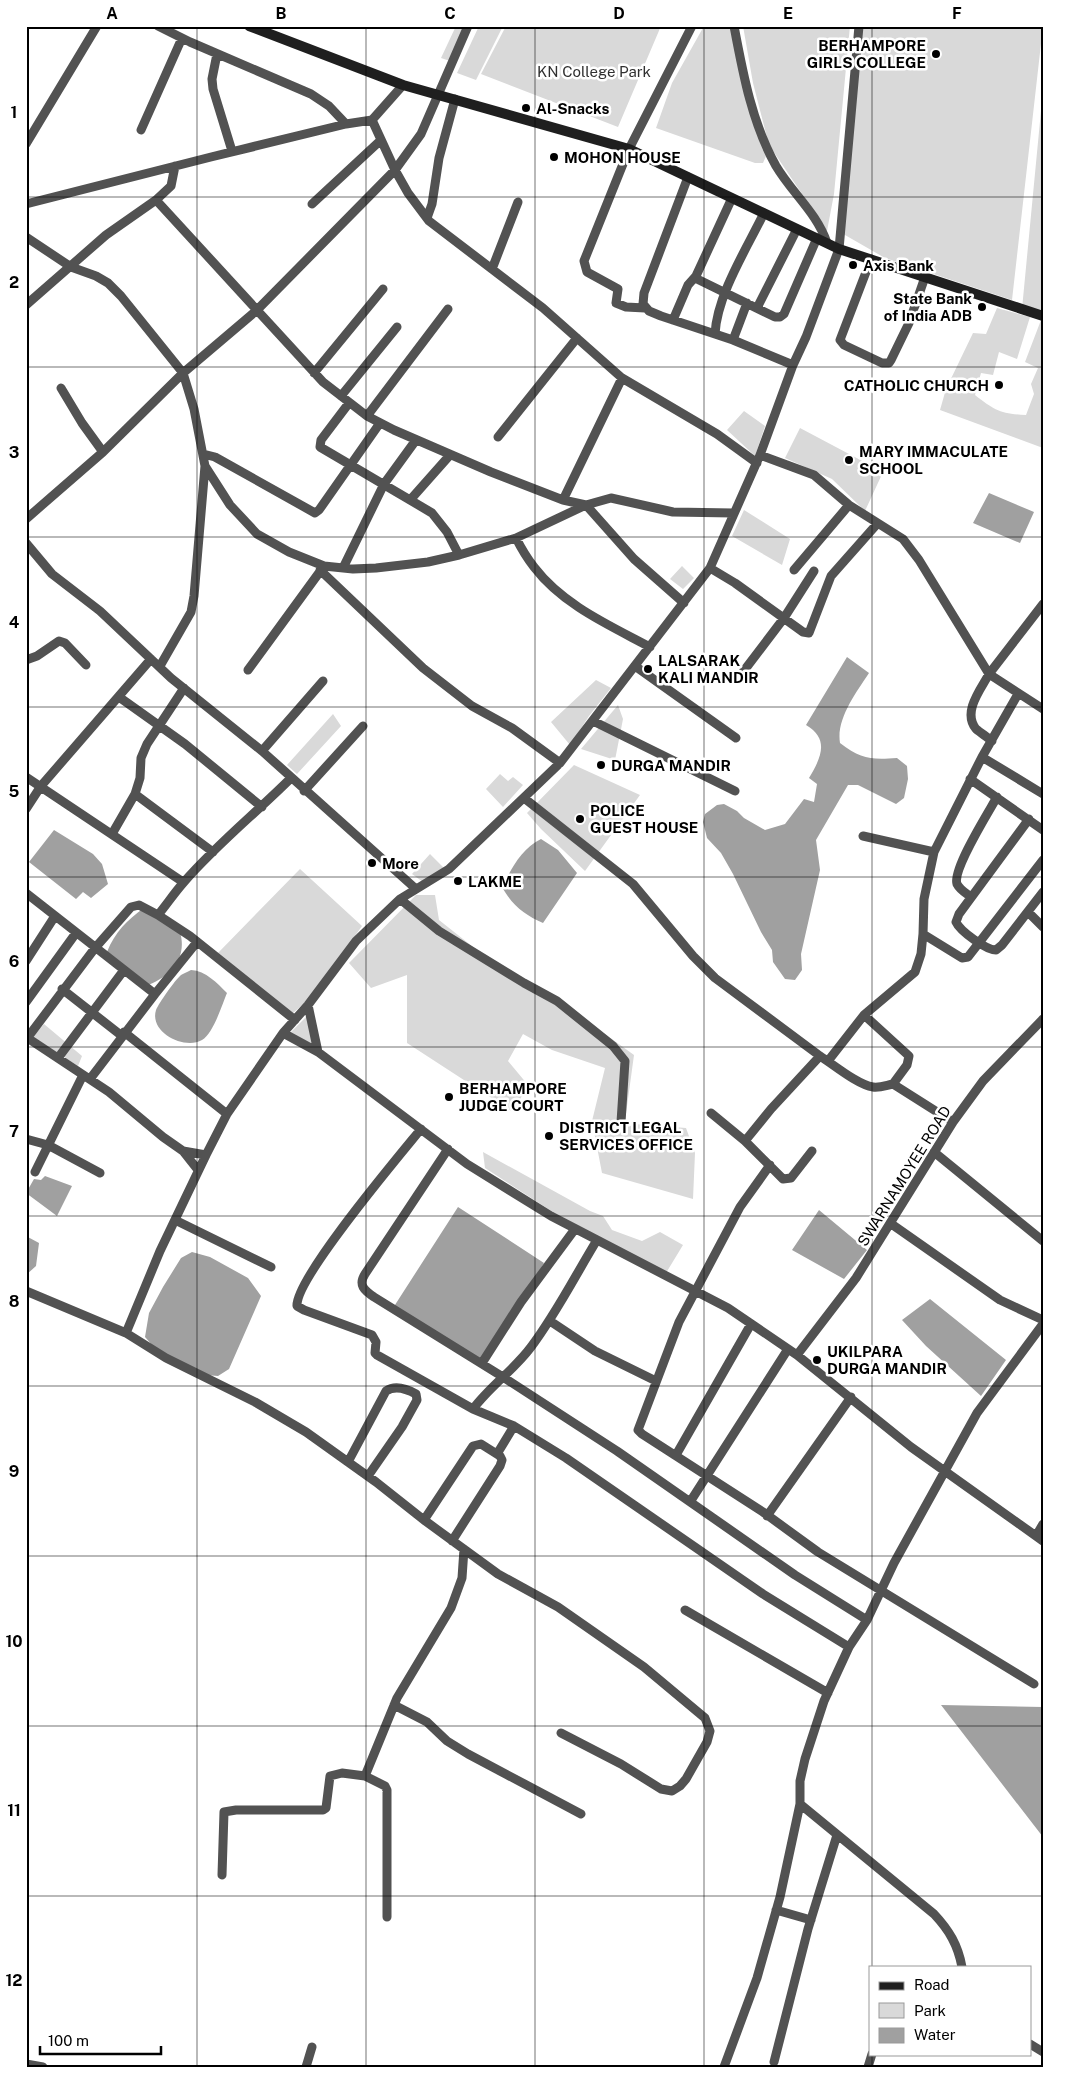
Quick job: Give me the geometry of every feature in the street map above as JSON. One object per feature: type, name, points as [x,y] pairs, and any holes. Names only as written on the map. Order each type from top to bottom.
[{"type":"street","points":[[26,144],[97,26]]},
{"type":"street","points":[[158,26],[311,94],[328,106],[346,124]]},
{"type":"street","points":[[249,26],[403,85],[629,149],[840,249],[1043,316]]},
{"type":"street","points":[[26,519],[103,452],[183,373],[256,311],[394,170],[420,134],[468,26]]},
{"type":"street","points":[[692,26],[629,149],[584,261],[584,269],[618,289],[616,302],[626,307],[645,308],[673,320],[733,340],[793,365]]},
{"type":"street","points":[[734,26],[754,116],[760,132],[777,168],[822,228],[827,243]]},
{"type":"street","points":[[126,1333],[198,1170],[227,1114],[284,1033],[308,1005],[356,941],[400,899],[449,869],[560,763],[710,568],[758,459],[793,365],[806,337],[840,249],[859,26]]},
{"type":"street","points":[[141,130],[182,38]]},
{"type":"street","points":[[218,54],[214,68],[213,89],[232,152]]},
{"type":"street","points":[[26,204],[346,124],[372,120],[403,85]]},
{"type":"street","points":[[427,218],[432,204],[439,158],[455,99]]},
{"type":"street","points":[[372,120],[394,170],[408,193],[427,218],[452,240],[543,308],[622,378],[758,459],[814,475],[849,506],[894,532],[909,547],[989,674],[1043,709]]},
{"type":"street","points":[[312,204],[381,140]]},
{"type":"street","points":[[26,305],[106,234],[156,200],[171,186],[175,166]]},
{"type":"street","points":[[645,308],[642,299],[688,177]]},
{"type":"street","points":[[673,320],[688,285],[695,278],[732,198]]},
{"type":"street","points":[[156,200],[314,373],[349,403],[367,416],[450,455],[563,500],[586,505],[634,559],[684,603]]},
{"type":"street","points":[[492,269],[518,202]]},
{"type":"street","points":[[715,334],[716,317],[725,293],[764,213]]},
{"type":"street","points":[[758,308],[797,229]]},
{"type":"street","points":[[26,237],[71,267],[108,284],[121,296],[183,373],[194,409],[205,466],[191,612],[160,666]]},
{"type":"street","points":[[695,278],[777,318],[784,314],[817,238]]},
{"type":"street","points":[[871,259],[840,340],[844,345],[882,363],[889,363],[891,360],[909,323],[925,277]]},
{"type":"street","points":[[314,373],[383,289]]},
{"type":"street","points":[[733,340],[747,303]]},
{"type":"street","points":[[367,416],[448,309]]},
{"type":"street","points":[[340,396],[397,327]]},
{"type":"street","points":[[498,438],[577,338]]},
{"type":"street","points":[[563,500],[622,378]]},
{"type":"street","points":[[61,388],[82,424],[103,452]]},
{"type":"street","points":[[349,403],[320,444],[322,449],[411,499],[432,513],[447,532],[459,555]]},
{"type":"street","points":[[203,454],[215,457],[312,513],[319,510],[380,422]]},
{"type":"street","points":[[343,568],[384,484],[416,440]]},
{"type":"street","points":[[411,499],[450,455]]},
{"type":"street","points":[[205,466],[230,505],[249,528],[289,552],[322,568],[423,668],[472,706],[512,728],[560,763]]},
{"type":"street","points":[[322,568],[376,568],[428,562],[459,555],[516,538],[586,505],[611,498],[673,512],[734,513]]},
{"type":"street","points":[[794,570],[849,506]]},
{"type":"street","points":[[710,568],[735,583],[803,632],[810,632],[831,576],[878,524]]},
{"type":"street","points":[[516,538],[535,568],[559,593],[591,615],[650,647]]},
{"type":"street","points":[[26,542],[52,574],[100,611],[184,688],[262,751],[304,791],[416,889]]},
{"type":"street","points":[[248,670],[322,568]]},
{"type":"street","points":[[743,672],[784,618],[814,571]]},
{"type":"street","points":[[992,741],[976,728],[971,715],[975,698],[989,674],[1043,604]]},
{"type":"street","points":[[26,660],[37,656],[56,641],[59,641],[65,643],[86,665]]},
{"type":"street","points":[[26,809],[41,786],[151,659]]},
{"type":"street","points":[[635,666],[736,738]]},
{"type":"street","points":[[262,751],[324,681]]},
{"type":"street","points":[[112,834],[135,794],[140,778],[142,754],[158,726],[184,688]]},
{"type":"street","points":[[745,1141],[771,1109],[824,1059],[864,1015],[915,972],[921,954],[924,900],[934,852],[970,779],[1018,694]]},
{"type":"street","points":[[119,697],[185,744],[262,807]]},
{"type":"street","points":[[593,721],[735,791]]},
{"type":"street","points":[[304,791],[363,726]]},
{"type":"street","points":[[982,757],[1043,794]]},
{"type":"street","points":[[26,776],[183,882]]},
{"type":"street","points":[[158,915],[183,882],[291,778]]},
{"type":"street","points":[[970,779],[1043,830]]},
{"type":"street","points":[[135,794],[213,852]]},
{"type":"street","points":[[971,897],[961,889],[957,883],[956,875],[961,861],[997,797]]},
{"type":"street","points":[[524,798],[633,884],[693,956],[715,978],[824,1059],[871,1087],[893,1084],[907,1065],[909,1056],[864,1015]]},
{"type":"street","points":[[1029,819],[971,897],[959,914],[956,922],[980,943],[990,949],[999,949],[1043,892]]},
{"type":"street","points":[[863,836],[934,852]]},
{"type":"street","points":[[923,934],[962,958],[968,957],[1043,860]]},
{"type":"street","points":[[28,899],[55,916],[155,994]]},
{"type":"street","points":[[400,899],[439,931],[557,1001],[613,1046],[625,1061],[621,1122]]},
{"type":"street","points":[[198,1170],[183,1151],[87,1077],[27,1037],[95,948],[131,907],[135,905],[144,907],[158,915],[197,942],[295,1020]]},
{"type":"street","points":[[1028,912],[1043,927]]},
{"type":"street","points":[[26,961],[55,916]]},
{"type":"street","points":[[26,1002],[76,933]]},
{"type":"street","points":[[35,1172],[48,1145],[87,1077],[197,942]]},
{"type":"street","points":[[58,1058],[124,970]]},
{"type":"street","points":[[62,989],[227,1114]]},
{"type":"street","points":[[308,1005],[318,1052]]},
{"type":"street","name":"SWARNAMOYEE ROAD","points":[[797,1355],[856,1278],[953,1122],[983,1081],[1043,1018]]},
{"type":"street","points":[[284,1033],[318,1052],[476,1169],[575,1229],[728,1308],[797,1355],[851,1397],[886,1428],[944,1472],[1039,1538],[1043,1524]]},
{"type":"street","points":[[893,1084],[953,1122]]},
{"type":"street","points":[[711,1113],[745,1141],[783,1179],[789,1179],[812,1151]]},
{"type":"street","points":[[420,1129],[341,1228],[300,1290],[297,1304],[304,1310],[372,1335],[376,1342],[375,1353],[377,1355],[473,1408],[514,1426],[566,1458],[763,1594],[849,1647]]},
{"type":"street","points":[[26,1139],[48,1145],[100,1173]]},
{"type":"street","points":[[448,1149],[365,1274],[361,1285],[374,1297],[503,1376],[795,1575],[866,1620]]},
{"type":"street","points":[[183,1151],[206,1155]]},
{"type":"street","points":[[934,1152],[1043,1241]]},
{"type":"street","points":[[770,1165],[740,1206],[679,1322],[638,1430],[880,1592],[1034,1684]]},
{"type":"street","points":[[175,1220],[271,1267]]},
{"type":"street","points":[[890,1223],[1000,1300],[1043,1320]]},
{"type":"street","points":[[482,1364],[521,1302],[575,1229]]},
{"type":"street","points":[[473,1408],[522,1358],[550,1321],[597,1240]]},
{"type":"street","points":[[26,1291],[126,1333],[166,1358],[255,1402],[306,1432],[498,1574],[558,1607],[644,1667],[706,1718],[710,1731],[707,1742],[686,1779],[680,1786],[672,1790],[661,1788],[621,1764],[561,1733]]},
{"type":"street","points":[[550,1321],[595,1351],[656,1381]]},
{"type":"street","points":[[676,1455],[751,1324]]},
{"type":"street","points":[[724,2067],[756,1978],[776,1910],[800,1804],[800,1781],[805,1759],[813,1730],[828,1693],[849,1647],[866,1620],[977,1413],[1043,1324]]},
{"type":"street","points":[[690,1502],[788,1349]]},
{"type":"street","points":[[348,1462],[386,1391],[391,1388],[416,1394],[417,1400],[402,1427],[368,1476]]},
{"type":"street","points":[[767,1516],[851,1397]]},
{"type":"street","points":[[497,1454],[514,1426]]},
{"type":"street","points":[[424,1520],[472,1446],[481,1444],[497,1454],[502,1458],[500,1466],[452,1541]]},
{"type":"street","points":[[364,1776],[394,1705],[451,1608],[462,1578],[464,1549]]},
{"type":"street","points":[[685,1610],[828,1693]]},
{"type":"street","points":[[394,1705],[427,1722],[442,1736],[468,1754],[581,1814]]},
{"type":"street","points":[[222,1875],[224,1812],[236,1810],[323,1810],[326,1808],[328,1800],[330,1776],[342,1773],[364,1776],[385,1786],[387,1790],[387,1917]]},
{"type":"street","points":[[800,1804],[934,1914],[946,1926],[958,1947],[962,1966]]},
{"type":"street","points":[[774,2062],[811,1920],[837,1835]]},
{"type":"street","points":[[776,1910],[811,1920]]},
{"type":"street","points":[[1032,2045],[1043,2052]]},
{"type":"street","points":[[306,2067],[312,2047]]},
{"type":"street","points":[[26,2064],[43,2067]]},
{"type":"green space","points":[[456,26],[466,26],[450,61],[441,58]]},
{"type":"green space","points":[[479,26],[503,26],[476,80],[457,73]]},
{"type":"green space","name":"KN College Park","points":[[506,26],[661,26],[618,127],[481,74]]},
{"type":"green space","points":[[704,26],[735,26],[766,156],[763,163],[755,163],[656,128],[672,83]]},
{"type":"green space","points":[[743,26],[850,26],[834,194],[827,231],[769,145],[753,83]]},
{"type":"green space","points":[[859,26],[1043,26],[1012,300],[885,258],[838,231]]},
{"type":"green space","points":[[1043,90],[1043,316],[1022,309]]},
{"type":"green space","points":[[997,308],[1030,317],[1017,359],[999,352],[993,375],[981,373],[975,395],[998,410],[1010,414],[1026,415],[1034,394],[1031,384],[1038,368],[1025,362],[1041,320],[1043,321],[1043,448],[940,410],[946,389],[973,333],[986,334]]},
{"type":"green space","points":[[744,411],[765,426],[755,456],[727,430]]},
{"type":"green space","points":[[800,428],[883,472],[865,511],[832,479],[785,458]]},
{"type":"green space","points":[[744,510],[790,539],[782,565],[732,536]]},
{"type":"green space","points":[[682,566],[694,578],[683,589],[670,579]]},
{"type":"green space","points":[[596,680],[611,688],[589,716],[570,745],[551,722]]},
{"type":"green space","points":[[618,705],[623,719],[615,760],[581,749]]},
{"type":"green space","points":[[333,714],[341,726],[297,774],[287,765]]},
{"type":"green space","points":[[574,765],[640,795],[585,871],[527,813]]},
{"type":"green space","points":[[500,774],[508,781],[513,777],[523,785],[503,807],[486,789]]},
{"type":"green space","points":[[430,854],[444,868],[427,885],[412,874]]},
{"type":"green space","points":[[300,869],[362,926],[313,995],[292,1014],[217,954]]},
{"type":"green space","points":[[416,895],[435,895],[439,920],[487,958],[544,990],[634,1055],[625,1121],[634,1124],[686,1128],[695,1153],[693,1199],[602,1173],[592,1121],[605,1068],[552,1050],[523,1034],[508,1061],[528,1085],[513,1112],[407,1043],[407,975],[371,988],[349,963]]},
{"type":"green space","points":[[311,1012],[315,1048],[289,1034]]},
{"type":"green space","points":[[44,1024],[82,1056],[78,1066],[33,1037]]},
{"type":"green space","points":[[483,1152],[590,1211],[603,1216],[612,1230],[642,1241],[660,1232],[683,1245],[666,1273],[553,1212],[485,1168]]},
{"type":"water","points":[[989,493],[1034,512],[1020,543],[973,523]]},
{"type":"water","points":[[847,657],[869,673],[848,706],[841,725],[840,743],[854,752],[867,757],[880,759],[897,758],[907,766],[908,779],[904,798],[896,804],[858,785],[848,785],[816,840],[820,870],[801,954],[802,970],[795,980],[785,979],[773,962],[772,950],[761,932],[733,874],[721,853],[707,838],[703,822],[705,814],[717,805],[724,804],[765,830],[785,824],[804,799],[814,802],[817,784],[809,778],[820,756],[821,743],[814,730],[806,725]]},
{"type":"water","points":[[54,830],[93,854],[102,864],[108,884],[91,898],[83,892],[76,899],[29,862]]},
{"type":"water","points":[[541,839],[558,850],[577,873],[543,923],[530,917],[520,909],[502,887],[513,866],[528,848]]},
{"type":"water","points":[[144,908],[180,932],[182,942],[179,959],[169,973],[145,986],[107,952],[122,927]]},
{"type":"water","points":[[191,970],[206,975],[227,993],[217,1019],[206,1037],[195,1043],[187,1043],[178,1041],[163,1032],[155,1018],[160,1002],[171,986],[181,975]]},
{"type":"water","points":[[45,1176],[72,1186],[57,1216],[26,1193],[34,1179],[41,1180]]},
{"type":"water","points":[[458,1207],[544,1263],[484,1363],[393,1308]]},
{"type":"water","points":[[819,1210],[867,1250],[844,1279],[792,1250]]},
{"type":"water","points":[[26,1236],[39,1243],[36,1266],[26,1275]]},
{"type":"water","points":[[192,1252],[210,1257],[248,1278],[261,1296],[229,1369],[218,1376],[206,1375],[159,1353],[145,1337],[149,1313],[163,1287],[181,1258]]},
{"type":"water","points":[[930,1299],[1006,1360],[981,1396],[926,1346],[902,1320]]},
{"type":"water","points":[[941,1705],[1043,1707],[1043,1837]]},
{"type":"place","name":"BERHAMPORE GIRLS COLLEGE","points":[[936,54]]},
{"type":"place","name":"Al-Snacks","points":[[526,108]]},
{"type":"place","name":"MOHON HOUSE","points":[[554,157]]},
{"type":"place","name":"Axis Bank","points":[[853,265]]},
{"type":"place","name":"State Bank of India ADB","points":[[982,307]]},
{"type":"place","name":"CATHOLIC CHURCH","points":[[999,385]]},
{"type":"place","name":"MARY IMMACULATE SCHOOL","points":[[849,460]]},
{"type":"place","name":"LALSARAK KALI MANDIR","points":[[648,669]]},
{"type":"place","name":"DURGA MANDIR","points":[[601,765]]},
{"type":"place","name":"POLICE GUEST HOUSE","points":[[580,819]]},
{"type":"place","name":"More","points":[[372,863]]},
{"type":"place","name":"LAKME","points":[[458,881]]},
{"type":"place","name":"BERHAMPORE JUDGE COURT","points":[[449,1097]]},
{"type":"place","name":"DISTRICT LEGAL SERVICES OFFICE","points":[[549,1136]]},
{"type":"place","name":"UKILPARA DURGA MANDIR","points":[[817,1360]]}]
